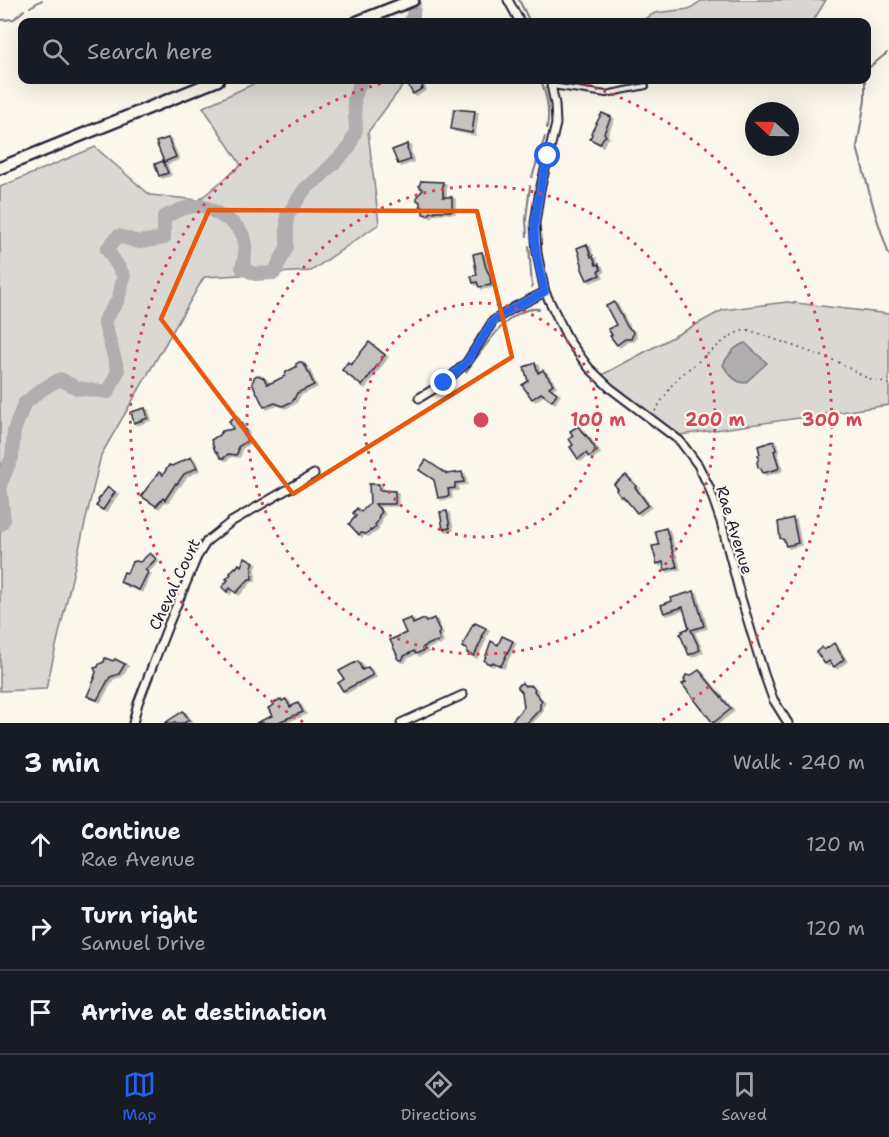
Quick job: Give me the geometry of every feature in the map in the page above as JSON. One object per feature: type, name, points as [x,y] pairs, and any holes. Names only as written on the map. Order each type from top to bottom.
[{"type":"main road","points":[[367,18],[410,1]]},
{"type":"main road","points":[[0,168],[208,84]]},
{"type":"street","points":[[508,0],[518,18]]},
{"type":"street","name":"Rae Avenue","points":[[551,84],[556,124],[540,190],[535,223],[537,254],[545,292],[569,340],[589,368],[610,388],[680,441],[698,465],[709,487],[721,522],[741,598],[773,699],[788,723]]},
{"type":"street","points":[[419,398],[444,383],[467,362],[493,321],[545,292]]},
{"type":"street","name":"Cheval Court","points":[[133,723],[138,703],[169,622],[197,557],[207,541],[231,522],[314,474]]},
{"type":"street","points":[[401,723],[463,695]]},
{"type":"lane","points":[[556,84],[606,94],[646,86]]},
{"type":"path","points":[[651,418],[681,375],[729,337],[744,330],[838,362],[867,378],[889,384]]},
{"type":"highlighted area","points":[[209,210],[477,211],[512,357],[293,494],[161,319]]},
{"type":"shaded area","points":[[826,0],[815,18],[646,18],[655,13],[689,9],[701,1]]},
{"type":"shaded area","points":[[253,84],[404,84],[368,132],[379,224],[311,271],[204,277],[101,455],[46,689],[0,691],[0,187],[95,147],[150,195],[199,200],[241,165],[203,107]]},
{"type":"shaded area","points":[[787,302],[889,314],[889,405],[680,435],[648,413],[602,375],[723,310]]},
{"type":"shaded area","points":[[745,343],[767,363],[745,383],[741,383],[723,365],[738,346]]},
{"type":"building","points":[[421,84],[423,88],[413,94],[408,85]]},
{"type":"building","points":[[454,109],[475,111],[472,133],[451,129]]},
{"type":"building","points":[[602,113],[611,117],[604,133],[606,136],[600,144],[590,139]]},
{"type":"building","points":[[168,138],[176,157],[164,162],[156,142]]},
{"type":"building","points":[[408,144],[410,160],[398,164],[392,150]]},
{"type":"building","points":[[163,161],[168,173],[159,176],[155,164]]},
{"type":"building","points":[[421,181],[443,182],[443,197],[452,197],[452,211],[423,214],[423,207],[420,207],[420,202],[417,200],[417,196],[423,190],[419,186]]},
{"type":"building","points":[[587,244],[591,257],[593,256],[596,265],[599,264],[601,270],[598,271],[600,275],[587,280],[577,248]]},
{"type":"building","points":[[482,252],[491,285],[479,287],[477,282],[473,283],[471,276],[477,275],[473,254]]},
{"type":"building","points":[[614,302],[633,334],[631,339],[625,339],[617,345],[608,329],[616,325],[606,306]]},
{"type":"building","points":[[369,342],[385,355],[362,386],[342,370],[348,362],[351,365]]},
{"type":"building","points":[[299,362],[305,365],[314,385],[297,393],[293,401],[283,406],[275,403],[264,407],[252,383],[255,376],[264,378],[267,384],[285,376],[286,372],[296,367]]},
{"type":"building","points":[[535,363],[538,373],[543,370],[553,384],[549,387],[557,393],[552,401],[541,393],[532,399],[522,385],[528,381],[524,367]]},
{"type":"building","points":[[145,408],[148,418],[134,423],[131,412]]},
{"type":"building","points":[[236,416],[246,432],[244,434],[247,441],[238,447],[236,455],[228,454],[221,458],[215,451],[211,440],[222,431],[233,429],[229,421]]},
{"type":"building","points":[[578,426],[597,451],[589,457],[586,453],[578,459],[570,447],[573,445],[569,439],[573,436],[570,431]]},
{"type":"building","points":[[774,441],[776,450],[774,451],[779,467],[763,473],[757,462],[760,454],[758,446]]},
{"type":"building","points":[[191,457],[197,468],[184,474],[165,500],[163,498],[156,506],[141,496],[159,472],[163,475],[169,465],[172,466]]},
{"type":"building","points":[[426,460],[447,474],[462,472],[464,482],[455,483],[455,488],[448,489],[449,496],[438,498],[434,480],[419,470]]},
{"type":"building","points":[[626,475],[648,505],[637,513],[623,496],[621,497],[614,484]]},
{"type":"building","points":[[369,484],[379,484],[379,490],[395,491],[395,504],[375,504],[382,512],[376,527],[366,534],[359,535],[349,524],[356,516],[353,513],[357,508],[361,512],[370,503]]},
{"type":"building","points":[[108,487],[115,492],[103,510],[96,506]]},
{"type":"building","points":[[447,511],[450,528],[443,529],[440,512]]},
{"type":"building","points":[[793,518],[798,543],[786,546],[784,540],[780,538],[778,522]]},
{"type":"building","points":[[666,528],[677,567],[665,570],[663,562],[657,564],[652,546],[659,545],[655,531]]},
{"type":"building","points":[[150,553],[156,559],[145,570],[148,572],[139,590],[120,582],[132,562],[140,562]]},
{"type":"building","points":[[245,557],[254,562],[252,579],[249,579],[236,593],[230,588],[227,592],[222,587],[228,580],[226,579],[235,567],[239,564],[241,566]]},
{"type":"building","points":[[694,591],[704,626],[691,630],[700,650],[689,655],[680,634],[689,628],[683,607],[664,613],[661,605],[672,601],[671,598]]},
{"type":"building","points":[[411,618],[413,624],[434,618],[440,632],[438,634],[440,640],[423,647],[425,650],[416,654],[414,651],[399,660],[390,640],[406,633],[401,622]]},
{"type":"building","points":[[475,623],[486,628],[474,656],[462,647]]},
{"type":"building","points":[[502,636],[513,641],[501,666],[484,661],[491,641],[498,645]]},
{"type":"building","points":[[834,643],[844,659],[834,667],[829,661],[825,664],[816,652]]},
{"type":"building","points":[[105,658],[113,661],[115,659],[125,664],[119,674],[110,677],[97,700],[87,696],[95,678],[94,668],[104,662]]},
{"type":"building","points":[[358,661],[362,670],[368,667],[373,675],[343,691],[338,683],[344,679],[339,671]]},
{"type":"building","points":[[699,670],[731,709],[713,723],[682,684],[686,682],[684,680],[686,675],[690,676]]},
{"type":"building","points":[[522,683],[535,689],[534,691],[542,701],[540,709],[527,723],[510,723],[524,707],[522,692],[518,688],[518,685]]},
{"type":"building","points":[[281,699],[282,701],[286,699],[290,707],[298,703],[303,712],[276,723],[256,723],[272,716],[268,708]]},
{"type":"building","points":[[183,711],[189,720],[184,723],[165,723]]},
{"type":"waterway","points":[[30,7],[42,0]]},
{"type":"waterway","points":[[412,18],[414,0]]},
{"type":"waterway","points":[[519,0],[528,18]]},
{"type":"waterway","points":[[0,20],[14,19],[24,10]]},
{"type":"waterway","points":[[871,66],[887,53]]},
{"type":"waterway","points":[[0,525],[4,520],[0,485],[12,457],[14,431],[24,404],[41,390],[60,379],[77,388],[108,392],[118,371],[104,321],[118,300],[124,276],[107,249],[118,236],[139,242],[164,238],[164,217],[186,208],[202,206],[227,219],[243,235],[245,250],[242,268],[255,274],[274,273],[287,247],[287,216],[304,190],[349,148],[356,130],[354,99],[360,84]]},
{"type":"waterway","points":[[542,84],[547,104],[547,128]]},
{"type":"waterway","points":[[865,84],[865,100],[857,147],[889,255]]},
{"type":"waterway","points":[[532,177],[545,137]]},
{"type":"waterway","points":[[527,236],[526,219],[530,186]]},
{"type":"waterway","points":[[529,246],[532,287]]},
{"type":"waterway","points":[[466,372],[497,331],[507,322],[517,314],[539,309]]},
{"type":"route","points":[[444,383],[467,362],[493,321],[545,292],[537,254],[535,223],[548,156]]}]
